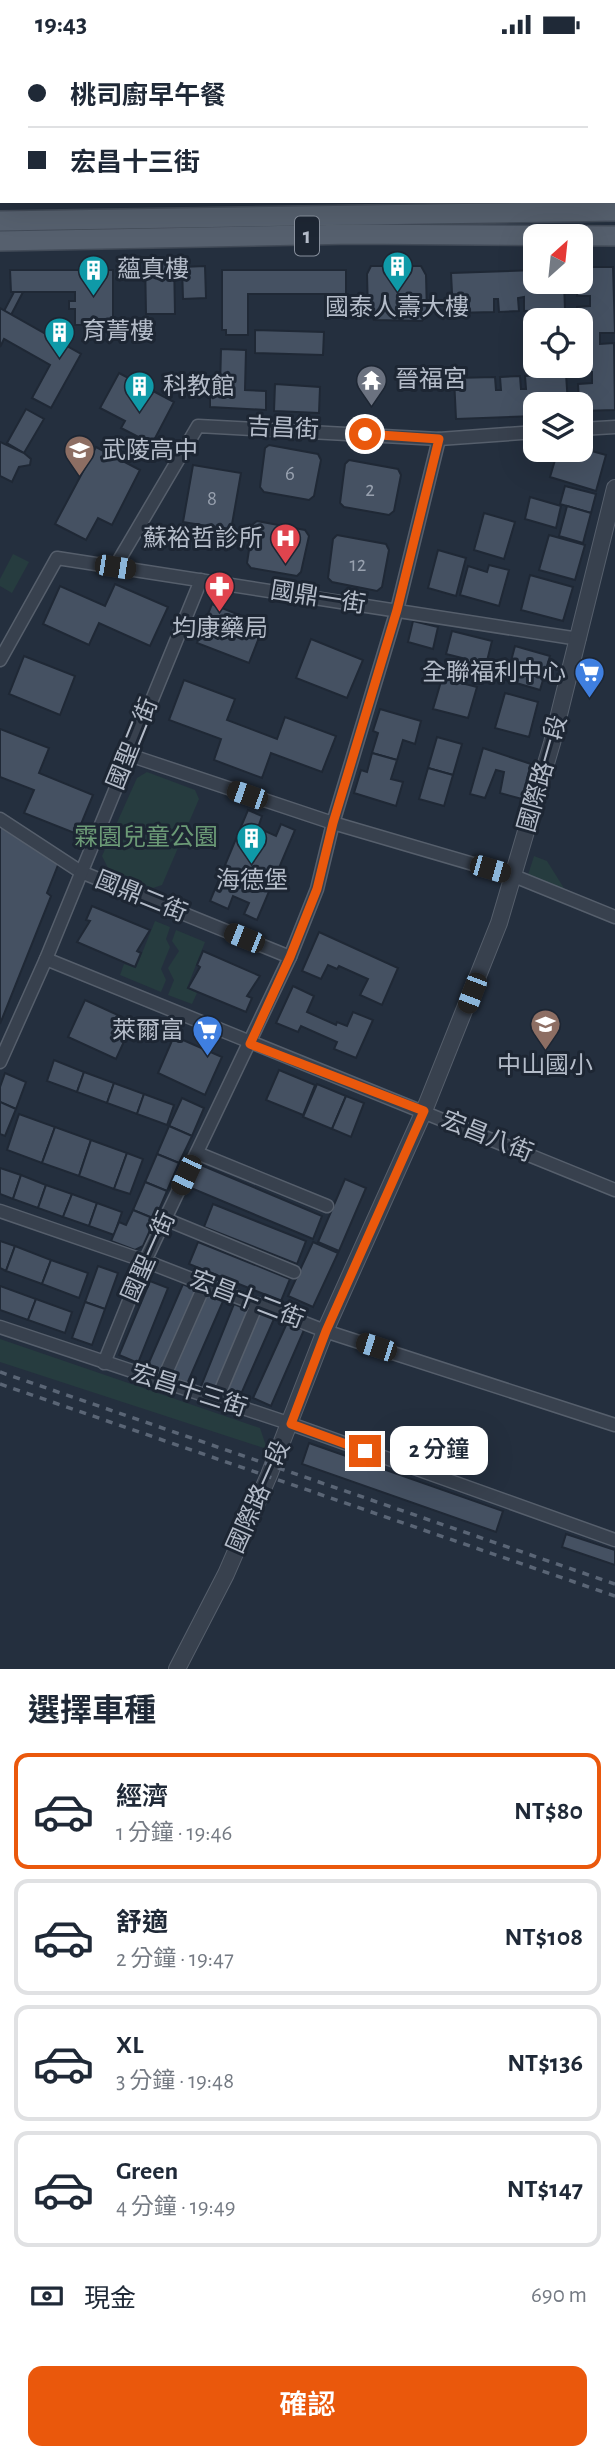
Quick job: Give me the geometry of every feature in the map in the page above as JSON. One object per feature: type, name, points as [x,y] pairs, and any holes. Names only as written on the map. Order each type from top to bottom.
[{"type":"main road","name":"1","points":[[0,221],[312,218],[344,207],[615,211]]},
{"type":"main road","name":"1","points":[[0,241],[353,234],[615,236]]},
{"type":"street","name":"吉昌街","points":[[115,567],[198,426],[439,439],[523,433]]},
{"type":"street","points":[[593,428],[615,427]]},
{"type":"street","name":"國聖一街","points":[[104,1363],[145,1261],[250,1044],[290,957],[317,889],[333,823],[397,610],[439,439]]},
{"type":"street","name":"國際路一段","points":[[177,1669],[226,1574],[291,1424],[326,1331],[424,1111],[499,923],[579,639],[615,488]]},
{"type":"street","name":"國鼎一街","points":[[0,660],[57,558],[579,639]]},
{"type":"street","name":"國聖二街","points":[[0,1062],[46,959],[201,580]]},
{"type":"street","points":[[128,755],[333,823],[514,876],[615,917]]},
{"type":"street","name":"國鼎二街","points":[[0,819],[81,872],[290,957]]},
{"type":"street","name":"宏昌八街","points":[[46,959],[615,1191]]},
{"type":"street","points":[[197,1153],[327,1206]]},
{"type":"street","name":"宏昌十二街","points":[[0,1212],[145,1261],[326,1331],[615,1425]]},
{"type":"street","points":[[165,1219],[294,1272]]},
{"type":"street","points":[[163,1382],[205,1284]]},
{"type":"street","points":[[220,1392],[257,1304]]},
{"type":"street","name":"宏昌十三街","points":[[0,1327],[291,1424],[615,1540]]},
{"type":"green space","points":[[13,554],[29,562],[12,593],[0,586],[0,579]]},
{"type":"green space","name":"霖園兒童公園","points":[[147,772],[195,790],[199,799],[162,885],[153,888],[110,872],[102,856],[137,778]]},
{"type":"green space","points":[[534,856],[547,861],[567,893],[528,875]]},
{"type":"green space","points":[[155,921],[170,927],[166,939],[170,947],[161,969],[166,980],[161,992],[120,975],[124,964],[136,968]]},
{"type":"green space","points":[[176,930],[205,942],[187,988],[197,993],[192,1004],[168,995],[174,980],[168,968],[179,951],[172,941]]},
{"type":"green space","points":[[0,1339],[260,1428],[267,1449],[0,1362]]},
{"type":"building","points":[[145,259],[174,259],[175,314],[146,314]]},
{"type":"building","points":[[205,266],[206,298],[183,299],[182,267]]},
{"type":"building","name":"國泰人壽大樓","points":[[371,266],[421,266],[426,275],[427,313],[422,321],[374,320],[368,312],[367,274]]},
{"type":"building","points":[[593,267],[613,267],[615,333],[600,333],[600,344],[614,343],[615,410],[593,411],[593,392],[578,392],[578,384],[592,383],[593,378],[593,308],[577,308],[590,306],[590,296],[577,296],[593,294]]},
{"type":"building","name":"蘊真樓","points":[[10,270],[113,270],[113,319],[89,319],[89,325],[75,325],[75,309],[69,309],[69,301],[75,301],[75,292],[11,292]]},
{"type":"building","points":[[222,270],[346,270],[346,294],[248,294],[248,335],[226,335],[226,330],[222,330]]},
{"type":"building","points":[[523,270],[523,294],[564,294],[565,308],[524,308],[524,297],[518,298],[519,311],[499,312],[498,299],[494,299],[494,312],[453,313],[451,273]]},
{"type":"building","points":[[14,292],[23,292],[11,315],[4,311]]},
{"type":"building","name":"育菁樓","points":[[0,308],[81,354],[51,408],[32,398],[50,365],[4,339],[0,347]]},
{"type":"building","points":[[255,330],[324,332],[323,355],[255,353]]},
{"type":"building","points":[[221,349],[246,350],[245,390],[266,391],[266,410],[210,407],[210,389],[220,389]]},
{"type":"building","name":"科教館","points":[[119,373],[174,402],[152,444],[121,428],[125,421],[100,408]]},
{"type":"building","points":[[520,376],[521,389],[526,389],[525,378],[566,378],[567,392],[523,392],[523,416],[456,419],[454,378],[495,377],[496,390],[501,390],[500,377]]},
{"type":"building","points":[[275,384],[320,387],[319,413],[274,411]]},
{"type":"building","points":[[26,409],[44,419],[24,453],[7,443]]},
{"type":"building","points":[[0,442],[31,459],[30,465],[19,467],[12,482],[0,476]]},
{"type":"building","points":[[269,445],[318,454],[321,460],[314,496],[309,500],[264,492],[260,487],[265,448]]},
{"type":"building","points":[[96,447],[140,470],[112,525],[98,518],[86,540],[55,524]]},
{"type":"building","points":[[593,451],[606,455],[596,491],[550,477],[554,462],[593,462]]},
{"type":"building","points":[[349,460],[398,469],[401,475],[394,511],[389,515],[344,507],[340,503],[345,464]]},
{"type":"building","points":[[193,465],[241,473],[231,530],[183,522]]},
{"type":"building","points":[[565,486],[596,494],[591,513],[560,504]]},
{"type":"building","points":[[530,497],[561,506],[556,528],[525,519]]},
{"type":"building","points":[[567,506],[591,513],[583,543],[559,536]]},
{"type":"building","points":[[484,513],[515,522],[504,559],[474,550]]},
{"type":"building","points":[[257,521],[305,530],[309,536],[301,572],[297,576],[251,568],[247,563],[253,524]]},
{"type":"building","points":[[337,535],[386,544],[389,550],[382,587],[377,591],[332,582],[328,578],[333,539]]},
{"type":"building","points":[[549,535],[585,545],[575,580],[539,570]]},
{"type":"building","points":[[438,550],[466,558],[456,596],[428,588]]},
{"type":"building","points":[[489,565],[509,570],[499,606],[460,595],[468,566],[487,572]]},
{"type":"building","points":[[530,575],[573,587],[563,621],[521,610]]},
{"type":"building","points":[[115,584],[168,607],[150,646],[99,623],[89,645],[43,624],[60,586],[105,606]]},
{"type":"building","points":[[212,604],[264,625],[249,663],[197,643]]},
{"type":"building","points":[[413,621],[438,627],[433,649],[408,642]]},
{"type":"building","points":[[452,631],[492,641],[482,681],[461,675],[466,659],[446,654]]},
{"type":"building","points":[[311,639],[363,660],[347,698],[296,678]]},
{"type":"building","points":[[515,646],[550,656],[540,690],[506,680]]},
{"type":"building","points":[[24,656],[75,676],[60,715],[9,694]]},
{"type":"building","points":[[442,678],[477,687],[468,718],[433,709]]},
{"type":"building","points":[[184,680],[235,699],[227,720],[277,739],[285,717],[336,736],[322,772],[271,753],[262,778],[214,760],[221,739],[169,720]]},
{"type":"building","points":[[505,693],[538,702],[529,737],[495,728]]},
{"type":"building","points":[[380,709],[421,721],[415,744],[403,740],[397,760],[372,753],[378,733],[373,731]]},
{"type":"building","points":[[0,729],[49,748],[39,773],[93,795],[77,834],[24,813],[34,790],[0,777]]},
{"type":"building","points":[[437,737],[462,744],[453,775],[428,768]]},
{"type":"building","points":[[483,748],[531,764],[522,799],[500,793],[504,772],[496,770],[485,798],[470,794]]},
{"type":"building","points":[[372,753],[397,760],[391,779],[403,782],[396,806],[354,793],[361,770],[367,772]]},
{"type":"building","points":[[428,768],[453,775],[444,806],[419,799]]},
{"type":"building","name":"海德堡","points":[[248,810],[262,816],[258,828],[276,836],[281,824],[295,830],[257,920],[244,914],[249,903],[233,896],[228,909],[210,901]]},
{"type":"building","points":[[0,822],[60,860],[47,893],[51,896],[0,1024]]},
{"type":"building","points":[[92,906],[150,930],[137,951],[141,953],[135,967],[77,942],[90,921],[86,920]]},
{"type":"building","points":[[319,932],[398,968],[382,1005],[360,995],[368,979],[339,966],[337,969],[328,965],[321,979],[302,971]]},
{"type":"building","points":[[203,951],[260,976],[247,996],[252,998],[246,1012],[188,988],[200,967],[197,965]]},
{"type":"building","points":[[293,986],[314,996],[307,1012],[336,1025],[337,1022],[347,1026],[353,1012],[373,1020],[356,1058],[334,1049],[337,1042],[301,1026],[298,1032],[276,1023]]},
{"type":"building","points":[[85,1000],[133,1022],[116,1059],[68,1037]]},
{"type":"building","points":[[174,1036],[222,1057],[205,1095],[158,1073]]},
{"type":"building","points":[[54,1060],[84,1072],[77,1092],[47,1081]]},
{"type":"building","points":[[279,1070],[315,1085],[303,1115],[266,1100]]},
{"type":"building","points":[[84,1072],[114,1083],[107,1103],[77,1092]]},
{"type":"building","points":[[5,1073],[26,1082],[16,1109],[0,1102],[0,1087]]},
{"type":"building","points":[[114,1083],[144,1094],[137,1114],[107,1103]]},
{"type":"building","points":[[317,1084],[346,1096],[332,1129],[303,1117]]},
{"type":"building","points":[[144,1094],[174,1105],[167,1125],[137,1114]]},
{"type":"building","points":[[346,1096],[364,1103],[351,1137],[332,1129]]},
{"type":"building","points":[[182,1098],[204,1108],[192,1136],[169,1126]]},
{"type":"building","points":[[0,1102],[16,1109],[5,1136],[0,1134]]},
{"type":"building","points":[[19,1114],[55,1127],[42,1163],[7,1150]]},
{"type":"building","points":[[169,1126],[192,1136],[179,1163],[157,1154]]},
{"type":"building","points":[[55,1127],[91,1140],[79,1176],[42,1163]]},
{"type":"building","points":[[91,1140],[127,1153],[114,1189],[79,1176]]},
{"type":"building","points":[[127,1153],[143,1159],[130,1194],[114,1189]]},
{"type":"building","points":[[157,1154],[179,1163],[167,1191],[145,1182]]},
{"type":"building","points":[[201,1165],[322,1216],[313,1239],[191,1188]]},
{"type":"building","points":[[0,1168],[21,1175],[13,1199],[0,1194]]},
{"type":"building","points":[[21,1175],[46,1185],[38,1208],[13,1199]]},
{"type":"building","points":[[345,1179],[366,1188],[339,1251],[318,1242]]},
{"type":"building","points":[[145,1182],[167,1191],[155,1219],[133,1210]]},
{"type":"building","points":[[46,1185],[72,1194],[63,1217],[38,1208]]},
{"type":"building","points":[[72,1194],[97,1203],[89,1226],[63,1217]]},
{"type":"building","points":[[97,1203],[122,1212],[114,1235],[89,1226]]},
{"type":"building","points":[[213,1204],[306,1241],[297,1264],[204,1227]]},
{"type":"building","points":[[133,1210],[155,1219],[143,1246],[135,1250],[111,1241],[119,1222],[126,1225]]},
{"type":"building","points":[[0,1241],[15,1246],[6,1271],[0,1268]]},
{"type":"building","points":[[198,1242],[290,1279],[281,1301],[189,1264]]},
{"type":"building","points":[[313,1242],[338,1253],[313,1307],[288,1296]]},
{"type":"building","points":[[15,1246],[51,1260],[42,1284],[6,1271]]},
{"type":"building","points":[[51,1260],[88,1273],[79,1298],[42,1284]]},
{"type":"building","points":[[98,1266],[118,1273],[105,1309],[85,1302]]},
{"type":"building","points":[[150,1281],[168,1288],[138,1363],[119,1355]]},
{"type":"building","points":[[183,1284],[200,1292],[164,1374],[147,1367]]},
{"type":"building","points":[[0,1286],[36,1299],[28,1320],[0,1310]]},
{"type":"building","points":[[205,1291],[224,1299],[187,1384],[168,1375]]},
{"type":"building","points":[[36,1299],[72,1312],[65,1333],[28,1320]]},
{"type":"building","points":[[85,1302],[105,1309],[92,1345],[72,1338]]},
{"type":"building","points":[[234,1304],[251,1311],[216,1395],[200,1389]]},
{"type":"building","points":[[257,1311],[274,1319],[238,1401],[221,1394]]},
{"type":"building","points":[[287,1323],[304,1330],[271,1406],[253,1398]]},
{"type":"building","points":[[309,1443],[503,1511],[496,1532],[302,1464]]},
{"type":"building","points":[[566,1534],[615,1550],[615,1565],[562,1547]]},
{"type":"railway","points":[[0,1372],[615,1584]]},
{"type":"railway","points":[[0,1384],[615,1596]]},
{"type":"place","name":"國泰人壽大樓","points":[[397,293]]},
{"type":"place","name":"蘊真樓","points":[[94,297]]},
{"type":"place","name":"育菁樓","points":[[59,359]]},
{"type":"place","name":"晉福宮","points":[[372,407]]},
{"type":"place","name":"科教館","points":[[140,414]]},
{"type":"place","name":"武陵高中","points":[[79,478]]},
{"type":"place","name":"蘇裕哲診所","points":[[286,566]]},
{"type":"place","name":"均康藥局","points":[[220,614]]},
{"type":"place","name":"全聯福利中心","points":[[589,700]]},
{"type":"place","name":"海德堡","points":[[252,866]]},
{"type":"place","name":"中山國小","points":[[545,1051]]},
{"type":"place","name":"萊爾富","points":[[207,1058]]},
{"type":"route","points":[[365,434],[439,439],[397,610],[333,823],[317,889],[290,957],[250,1044],[424,1111],[326,1331],[291,1424],[365,1451]]}]
